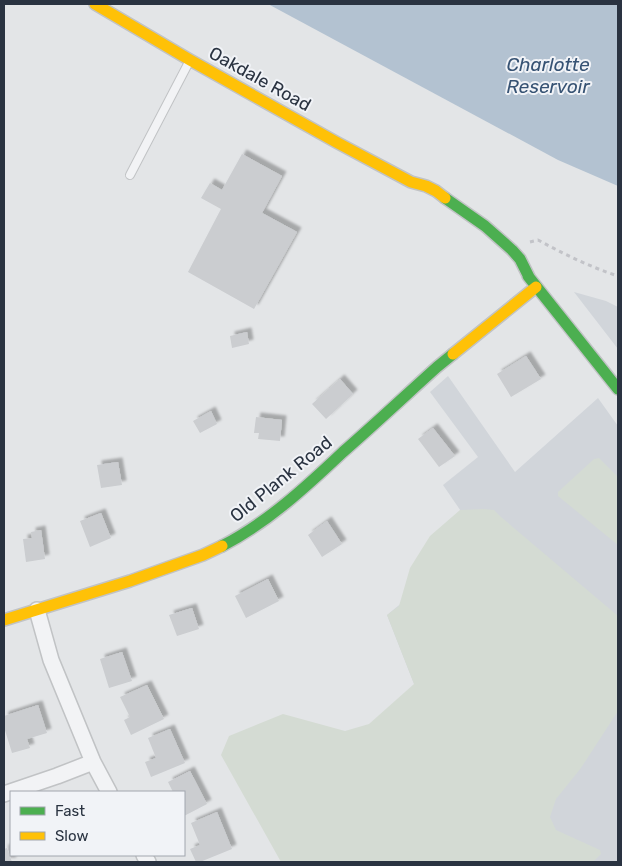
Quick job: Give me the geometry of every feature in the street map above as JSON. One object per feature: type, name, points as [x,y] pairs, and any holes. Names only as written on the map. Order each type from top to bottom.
[{"type":"main road","name":"Oakdale Road","points":[[95,4],[190,60],[411,182],[422,194],[452,213],[529,277],[618,389]]},
{"type":"main road","name":"Old Plank Road","points":[[4,620],[130,581],[203,555],[239,537],[309,484],[437,367],[536,287]]},
{"type":"street","points":[[37,610],[51,660],[93,762],[108,791]]},
{"type":"street","points":[[13,791],[93,762]]},
{"type":"lane","points":[[130,175],[190,60]]},
{"type":"path","points":[[530,242],[538,240],[600,271],[618,276]]},
{"type":"shaded area","points":[[574,292],[606,301],[618,307],[618,349]]},
{"type":"shaded area","points":[[448,376],[515,472],[598,398],[618,426],[618,862],[484,862],[387,615],[480,539],[443,485],[478,457],[430,392]]},
{"type":"shaded area","points":[[599,458],[618,477],[618,545],[558,496],[558,492],[594,459]]},
{"type":"shaded area","points":[[460,510],[494,510],[618,616],[618,711],[581,768],[556,799],[550,817],[556,830],[600,850],[601,854],[593,862],[281,862],[221,755],[229,736],[283,714],[345,731],[369,724],[414,684],[387,615],[399,606],[410,568],[430,536]]},
{"type":"water","name":"Charlotte Reservoir","points":[[268,4],[618,4],[618,186],[558,160]]},
{"type":"building","points":[[242,154],[282,176],[262,213],[297,232],[254,309],[188,272],[221,209],[201,198],[210,183],[222,190]]},
{"type":"building","points":[[247,332],[249,344],[232,348],[230,336]]},
{"type":"building","points":[[526,356],[541,379],[511,397],[497,374]]},
{"type":"building","points":[[340,379],[353,394],[326,419],[312,404]]},
{"type":"building","points":[[211,411],[217,424],[200,433],[193,421]]},
{"type":"building","points":[[256,417],[282,420],[280,441],[258,439],[259,433],[254,433]]},
{"type":"building","points":[[433,428],[455,456],[439,467],[418,439]]},
{"type":"building","points":[[118,462],[122,485],[101,488],[97,465]]},
{"type":"building","points":[[101,513],[111,538],[90,547],[80,521]]},
{"type":"building","points":[[327,521],[342,544],[322,557],[308,535]]},
{"type":"building","points":[[41,530],[45,559],[26,562],[23,539],[32,538],[31,532]]},
{"type":"building","points":[[268,579],[279,601],[246,618],[235,596]]},
{"type":"building","points":[[192,608],[199,629],[177,636],[169,615]]},
{"type":"building","points":[[122,652],[132,681],[109,688],[100,659]]},
{"type":"building","points":[[147,685],[164,719],[131,735],[124,720],[130,717],[120,697]]},
{"type":"building","points":[[38,705],[47,733],[27,739],[30,748],[12,753],[4,727],[4,716]]},
{"type":"building","points":[[170,729],[185,763],[151,777],[145,762],[156,758],[148,738]]},
{"type":"building","points":[[190,771],[207,804],[185,815],[185,791],[172,791],[168,782]]},
{"type":"building","points":[[217,812],[232,849],[196,862],[190,849],[200,845],[191,823]]},
{"type":"building","points":[[7,848],[12,862],[4,862],[4,849]]},
{"type":"traffic: fast","points":[[445,198],[485,226],[512,250],[520,259],[529,277]]},
{"type":"traffic: fast","points":[[528,276],[618,389]]},
{"type":"traffic: fast","points":[[222,546],[255,527],[286,504],[453,354]]},
{"type":"traffic: slow","points":[[95,4],[336,142],[411,182],[436,191],[445,198]]},
{"type":"traffic: slow","points":[[453,354],[536,287]]},
{"type":"traffic: slow","points":[[4,620],[130,581],[203,555],[222,546]]}]
